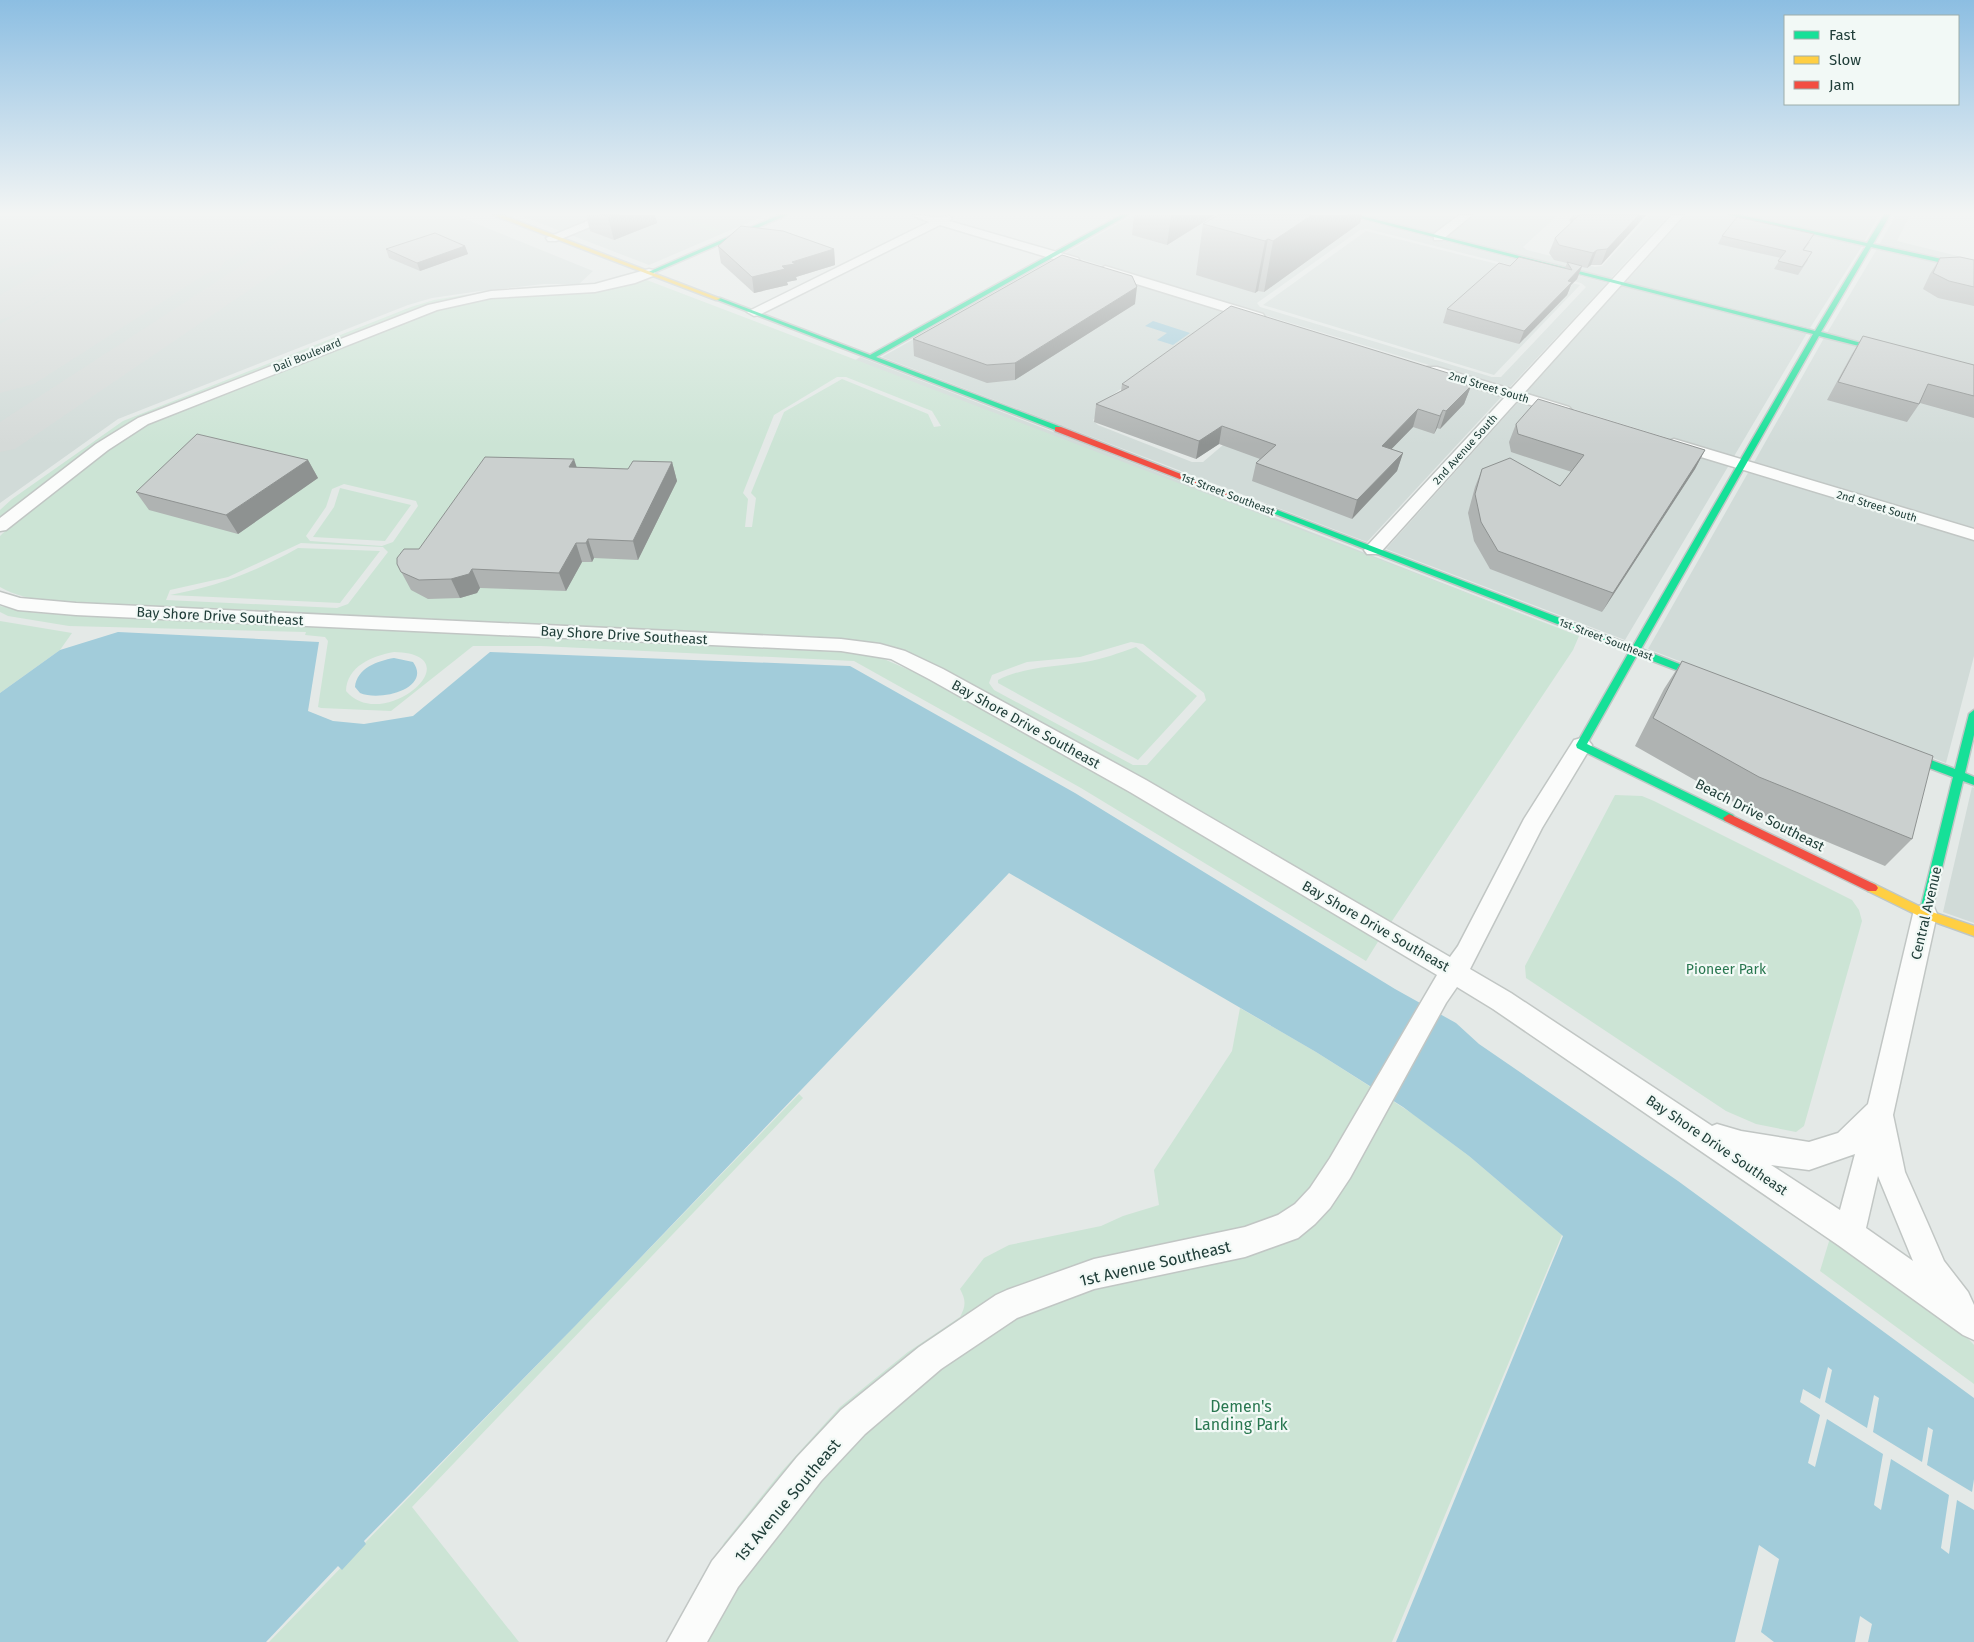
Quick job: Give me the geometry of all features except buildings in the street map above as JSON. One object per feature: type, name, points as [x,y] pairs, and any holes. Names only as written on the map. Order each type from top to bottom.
[{"type":"street","name":"Dali Boulevard","points":[[0,526],[102,447],[143,421],[426,309],[475,296],[519,292]]},
{"type":"street","name":"1st Street Southeast","points":[[699,292],[1724,685]]},
{"type":"street","points":[[754,312],[796,292]]},
{"type":"street","points":[[871,357],[989,292]]},
{"type":"street","points":[[1176,292],[1275,322]]},
{"type":"street","name":"2nd Avenue South","points":[[1373,550],[1607,292]]},
{"type":"street","points":[[1654,292],[1903,355]]},
{"type":"street","points":[[1581,744],[1633,650],[1842,292]]},
{"type":"street","name":"2nd Street South","points":[[1422,367],[1579,415]]},
{"type":"street","name":"2nd Street South","points":[[1662,440],[1974,535]]},
{"type":"street","name":"Bay Shore Drive Southeast","points":[[0,598],[18,604],[76,609],[831,644],[880,650],[936,674],[1138,786],[1502,1001],[1849,1234],[1974,1324]]},
{"type":"street","name":"Central Avenue","points":[[1849,1234],[1974,714]]},
{"type":"street","name":"1st Avenue Southeast","points":[[686,1642],[725,1574],[809,1469],[853,1422],[930,1358],[1008,1306],[1094,1274],[1246,1242],[1286,1227],[1305,1214],[1320,1198],[1434,1003],[1467,953],[1532,826],[1581,744]]},
{"type":"street","name":"Beach Drive Southeast","points":[[1581,744],[1925,914],[1974,931]]},
{"type":"street","points":[[1885,747],[1974,781]]},
{"type":"street","points":[[1691,1128],[1741,1145],[1780,1154],[1809,1156],[1847,1144],[1879,1112]]},
{"type":"street","name":"Central Avenue","points":[[1879,1112],[1891,1172],[1933,1272],[1974,1324]]},
{"type":"shaded area","points":[[0,292],[476,292],[432,298],[408,305],[118,419],[0,503]]},
{"type":"shaded area","points":[[998,292],[1166,292],[1503,395],[1367,542],[882,357]],"holes":[[[1220,320],[1325,358],[1203,462],[1192,462],[1098,425],[1093,420],[1100,413],[1095,407]]]},
{"type":"shaded area","points":[[1188,292],[1273,292],[1257,303],[1260,307],[1492,377],[1501,377],[1582,292],[1599,292],[1508,389]]},
{"type":"shaded area","points":[[1282,292],[1574,292],[1494,375],[1263,305]]},
{"type":"shaded area","points":[[1617,292],[1644,292],[1807,333],[1733,458],[1525,394]]},
{"type":"shaded area","points":[[1665,292],[1833,292],[1810,328]]},
{"type":"shaded area","points":[[1852,292],[1974,292],[1974,370],[1827,333]]},
{"type":"shaded area","points":[[1824,338],[1974,376],[1974,531],[1753,464]]},
{"type":"shaded area","points":[[860,357],[1579,636],[854,361]]},
{"type":"shaded area","points":[[1520,400],[1729,465],[1625,640],[1386,549]]},
{"type":"shaded area","points":[[1749,471],[1974,540],[1974,656],[1946,763],[1648,649]]},
{"type":"shaded area","points":[[1972,787],[1974,788],[1974,923],[1943,912]]},
{"type":"green space","points":[[571,292],[677,292],[1579,636],[1573,650],[1390,924],[1144,780],[943,669],[904,650],[885,644],[841,638],[48,601],[17,595],[0,587],[0,536],[110,448],[148,423],[429,311],[464,303],[523,294]],"holes":[[[837,377],[846,377],[932,411],[941,426],[934,427],[928,414],[842,379],[784,412],[751,493],[756,498],[752,527],[745,527],[748,499],[743,493],[774,415]],[[344,484],[416,501],[418,506],[393,542],[382,546],[310,541],[306,536],[326,507],[332,489]],[[301,543],[383,547],[388,552],[348,604],[337,608],[166,600],[170,590],[228,577]],[[1131,642],[1143,644],[1204,693],[1206,700],[1147,765],[1133,765],[994,690],[989,683],[992,675],[1027,662],[1080,657]]]},
{"type":"green space","points":[[470,294],[421,307],[149,414],[95,446],[0,518],[0,510],[12,499],[123,421],[411,307],[434,300]]},
{"type":"green space","points":[[340,488],[411,505],[385,541],[313,537],[334,507]]},
{"type":"green space","points":[[298,548],[380,551],[340,603],[170,595],[221,583],[267,564]]},
{"type":"green space","points":[[0,606],[36,613],[840,652],[877,656],[930,679],[1131,792],[1379,940],[1366,961],[1081,788],[854,661],[541,646],[473,646],[391,711],[321,708],[318,707],[328,641],[325,637],[305,635],[306,632],[69,626],[8,616],[0,612]],"holes":[[[394,652],[417,656],[426,665],[425,677],[415,689],[399,699],[381,704],[362,702],[346,691],[347,682],[356,669],[377,656]]]},
{"type":"green space","points":[[0,621],[72,633],[60,650],[0,693]]},
{"type":"green space","points":[[1136,647],[1197,696],[1138,760],[998,683],[998,680],[1019,672],[1092,661]]},
{"type":"green space","name":"Pioneer Park","points":[[1615,795],[1642,796],[1654,801],[1852,900],[1859,910],[1862,921],[1804,1126],[1796,1132],[1756,1124],[1726,1111],[1526,978],[1525,966]]},
{"type":"green space","name":"Demen's Landing Park","points":[[1240,1008],[1316,1052],[1413,1114],[1469,1156],[1562,1235],[1392,1642],[668,1642],[695,1599],[724,1543],[782,1471],[840,1407],[908,1352],[960,1317],[964,1303],[960,1289],[984,1258],[1009,1245],[1101,1226],[1123,1216],[1159,1205],[1154,1170],[1232,1051]]},
{"type":"green space","points":[[799,1094],[803,1098],[412,1507],[519,1642],[269,1642]]},
{"type":"green space","points":[[1830,1238],[1962,1332],[1974,1345],[1974,1384],[1820,1271]]},
{"type":"water","points":[[1153,321],[1190,333],[1173,345],[1157,340],[1167,333],[1145,326]]},
{"type":"water","points":[[118,632],[319,642],[308,711],[333,721],[364,724],[413,716],[490,652],[850,666],[1075,793],[1395,989],[1456,1023],[1479,1044],[1678,1181],[1974,1398],[1974,1642],[1396,1642],[1563,1236],[1469,1156],[1403,1107],[1316,1052],[1009,873],[576,1325],[364,1541],[366,1544],[342,1570],[338,1566],[266,1642],[0,1642],[0,693],[60,650]]},
{"type":"water","points":[[394,658],[413,662],[417,671],[416,679],[410,686],[402,691],[380,696],[360,693],[355,687],[357,680],[364,670],[375,663]]},
{"type":"pier","points":[[1828,1367],[1832,1370],[1825,1402],[1867,1428],[1874,1395],[1879,1398],[1873,1432],[1922,1462],[1928,1427],[1933,1430],[1927,1465],[1972,1492],[1974,1479],[1974,1510],[1957,1500],[1949,1554],[1941,1548],[1949,1495],[1891,1459],[1881,1510],[1874,1505],[1883,1454],[1827,1419],[1815,1467],[1808,1463],[1820,1415],[1800,1402],[1803,1389],[1820,1399]]},
{"type":"pier","points":[[1759,1545],[1779,1559],[1761,1632],[1774,1642],[1735,1642]]},
{"type":"pier","points":[[1860,1616],[1872,1624],[1868,1642],[1855,1642]]},
{"type":"taxiway","points":[[0,309],[31,292]]},
{"type":"taxiway","points":[[0,440],[224,292]]},
{"type":"runway","points":[[0,364],[119,292]]},
{"type":"traffic: fast","points":[[871,357],[988,292]]},
{"type":"traffic: fast","points":[[1653,292],[1895,353]]},
{"type":"traffic: fast","points":[[1817,333],[1842,292]]},
{"type":"traffic: fast","points":[[718,299],[1058,429]]},
{"type":"traffic: fast","points":[[1729,818],[1581,745],[1817,333]]},
{"type":"traffic: fast","points":[[1261,507],[1714,681]]},
{"type":"traffic: fast","points":[[1925,914],[1974,714]]},
{"type":"traffic: fast","points":[[1896,751],[1974,781]]},
{"type":"traffic: slow","points":[[699,292],[718,299]]},
{"type":"traffic: slow","points":[[1872,888],[1925,914],[1974,931]]},
{"type":"traffic: jam","points":[[1058,429],[1261,507]]},
{"type":"traffic: jam","points":[[1729,818],[1872,888]]}]
